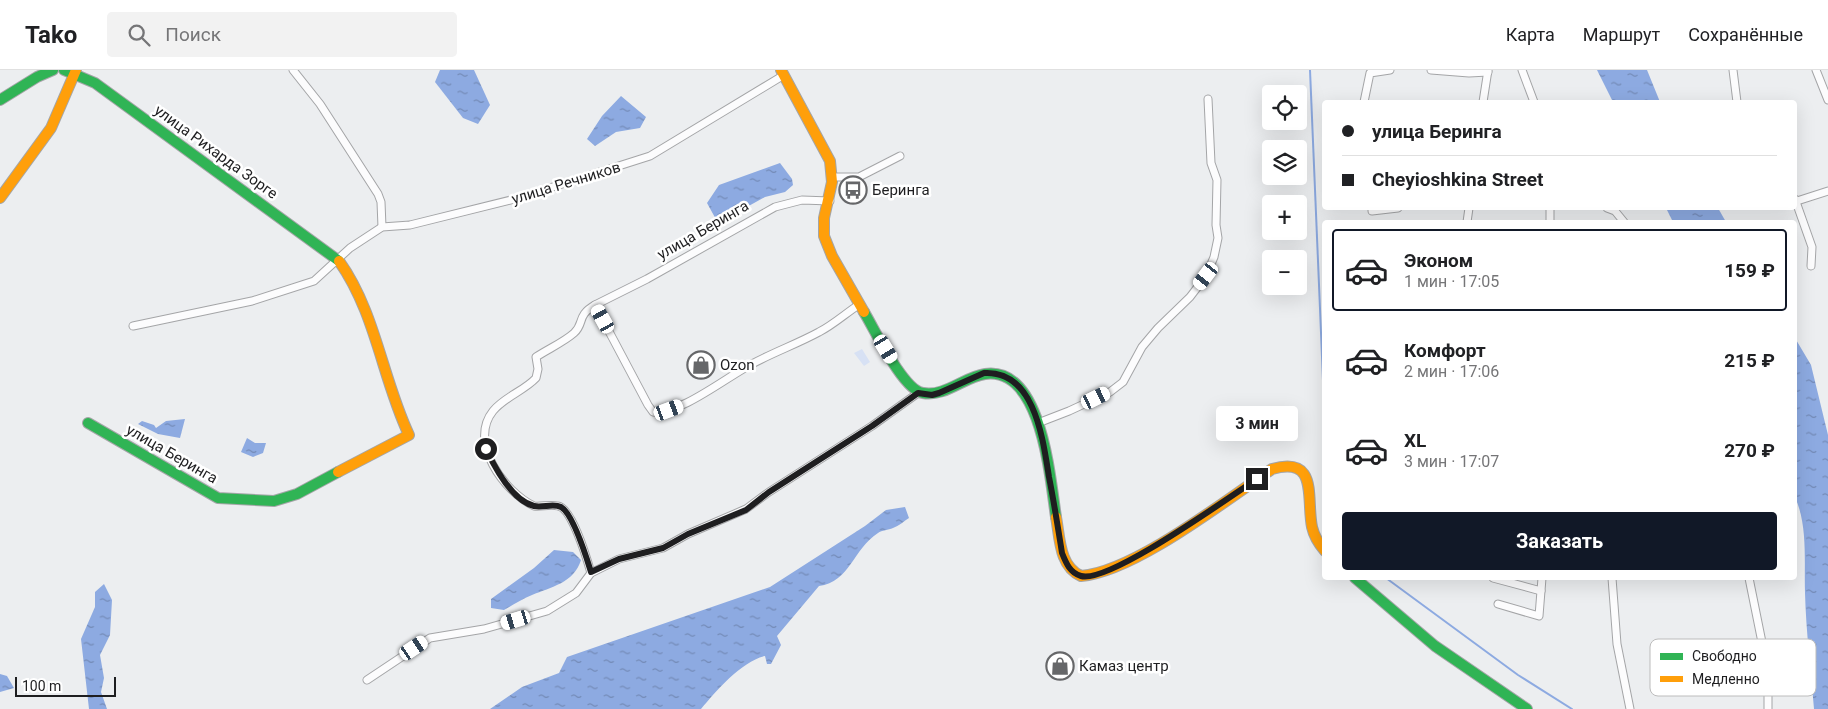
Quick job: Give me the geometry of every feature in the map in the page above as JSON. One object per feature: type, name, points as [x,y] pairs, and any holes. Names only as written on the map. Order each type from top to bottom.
[{"type":"street","points":[[0,100],[37,76],[53,70]]},
{"type":"street","name":"улица Рихарда Зорге","points":[[64,70],[76,71],[95,83],[338,260],[358,293],[395,409],[409,435]]},
{"type":"street","points":[[293,70],[320,104],[378,194],[381,202],[382,228]]},
{"type":"street","points":[[1364,100],[1370,73],[1390,70]]},
{"type":"street","points":[[1431,70],[1469,74],[1488,71],[1483,100]]},
{"type":"street","points":[[1522,70],[1533,100]]},
{"type":"street","points":[[1733,70],[1737,100]]},
{"type":"street","points":[[1816,70],[1828,100]]},
{"type":"street","points":[[0,198],[51,128],[76,71]]},
{"type":"street","points":[[782,73],[830,161],[834,177],[830,201],[823,224],[824,236],[860,304],[906,382],[918,393],[932,395],[976,375],[992,372],[1006,377],[1020,388],[1030,402],[1038,423],[1062,553],[1070,569],[1080,576],[1094,576],[1137,557],[1272,469],[1286,464],[1299,467],[1306,475],[1309,486],[1312,526],[1315,537],[1322,547]]},
{"type":"street","name":"улица Речников","points":[[338,260],[362,239],[382,228],[410,225],[516,199],[650,156],[782,73]]},
{"type":"street","points":[[1038,423],[1069,412],[1110,392],[1122,382],[1142,347],[1158,328],[1190,298],[1206,276],[1214,257],[1218,238],[1216,225],[1217,180],[1211,163],[1208,99]]},
{"type":"street","points":[[834,177],[859,177],[900,156]]},
{"type":"street","points":[[1797,200],[1828,191]]},
{"type":"street","name":"улица Беринга","points":[[591,572],[582,542],[564,510],[557,506],[539,507],[528,504],[502,480],[486,449],[484,431],[486,422],[497,407],[536,378],[538,369],[536,357],[573,334],[582,315],[596,305],[775,207],[802,200],[830,201]]},
{"type":"street","points":[[1797,203],[1812,247],[1811,266]]},
{"type":"street","points":[[1611,210],[1622,220]]},
{"type":"street","points":[[132,326],[267,297],[314,281],[338,260]]},
{"type":"street","points":[[596,305],[648,405],[653,412],[657,412],[678,406],[733,377],[751,364],[818,332],[860,304]]},
{"type":"street","points":[[367,680],[430,638],[484,629],[547,611],[576,593],[591,572],[619,559],[663,548],[688,534],[746,510],[769,492],[872,426],[918,393]]},
{"type":"street","name":"улица Беринга","points":[[88,423],[218,498],[265,501],[274,501],[297,494],[409,435]]},
{"type":"street","points":[[1358,580],[1435,646],[1527,709]]},
{"type":"street","points":[[1500,580],[1541,591]]},
{"type":"street","points":[[1498,604],[1539,616],[1542,580]]},
{"type":"street","points":[[1612,580],[1617,644],[1630,709]]},
{"type":"street","points":[[1749,580],[1761,639]]},
{"type":"street","points":[[1768,696],[1768,709]]},
{"type":"shaded area","points":[[862,349],[870,362],[864,366],[854,353]]},
{"type":"water","points":[[440,70],[474,70],[490,105],[478,124],[463,118],[435,82]]},
{"type":"water","points":[[1597,70],[1647,70],[1659,100],[1612,100]]},
{"type":"water","points":[[621,96],[646,117],[640,128],[616,132],[595,146],[587,139],[602,116]]},
{"type":"water","points":[[780,163],[792,179],[793,185],[785,192],[765,197],[718,223],[707,203],[719,185]]},
{"type":"water","points":[[1667,210],[1719,210],[1725,220],[1672,220]]},
{"type":"water","points":[[1797,341],[1811,365],[1828,435],[1828,709],[1814,709],[1813,696],[1816,696],[1816,639],[1807,639],[1804,532],[1797,502]]},
{"type":"water","points":[[185,419],[180,438],[158,434],[138,424],[142,421],[154,425],[156,428],[166,421]]},
{"type":"water","points":[[247,438],[255,443],[266,443],[263,453],[253,457],[241,452]]},
{"type":"water","points":[[905,507],[909,518],[895,527],[878,533],[863,547],[845,572],[829,583],[819,586],[777,636],[781,645],[771,664],[767,664],[765,656],[747,664],[730,678],[701,709],[490,709],[522,687],[559,673],[567,657],[770,587],[865,526],[886,510]]},
{"type":"water","points":[[554,550],[573,552],[581,560],[573,574],[561,583],[504,610],[491,608],[491,599],[534,568]]},
{"type":"water","points":[[104,584],[112,600],[110,635],[100,655],[104,678],[101,692],[107,709],[89,709],[81,639],[95,607],[95,592]]},
{"type":"water","points":[[0,674],[7,676],[14,688],[0,692]]},
{"type":"waterway","points":[[1310,70],[1322,356]]},
{"type":"waterway","points":[[1389,580],[1518,675],[1572,709]]},
{"type":"traffic: fast","points":[[0,100],[37,77],[53,70]]},
{"type":"traffic: fast","points":[[64,70],[95,83],[339,261]]},
{"type":"traffic: fast","points":[[864,312],[898,371],[907,382],[923,393],[947,390],[985,374],[1004,376],[1019,387],[1031,405],[1040,428],[1056,517]]},
{"type":"traffic: fast","points":[[88,423],[218,498],[274,501],[297,494],[338,472]]},
{"type":"traffic: fast","points":[[1357,580],[1435,646],[1527,709]]},
{"type":"traffic: slow","points":[[0,198],[51,128],[76,70]]},
{"type":"traffic: slow","points":[[781,70],[830,161],[832,182],[824,218],[824,236],[832,256],[864,312]]},
{"type":"traffic: slow","points":[[338,472],[409,435],[362,302],[352,281],[339,261]]},
{"type":"traffic: slow","points":[[1056,517],[1062,551],[1068,566],[1081,576],[1103,572],[1153,549],[1272,469],[1297,468],[1304,474],[1307,482],[1313,530],[1322,547]]},
{"type":"place","name":"Беринга","points":[[853,190]]},
{"type":"place","name":"Ozon","points":[[701,365]]},
{"type":"place","name":"Камаз центр","points":[[1060,666]]},
{"type":"route","points":[[486,449],[502,480],[528,504],[539,507],[557,506],[564,510],[582,542],[591,572],[619,559],[663,548],[688,534],[746,510],[769,492],[899,409],[918,393],[925,395],[939,393],[984,373],[992,372],[1006,377],[1020,388],[1030,402],[1043,442],[1062,553],[1066,564],[1080,576],[1094,576],[1137,557],[1257,479]]}]
